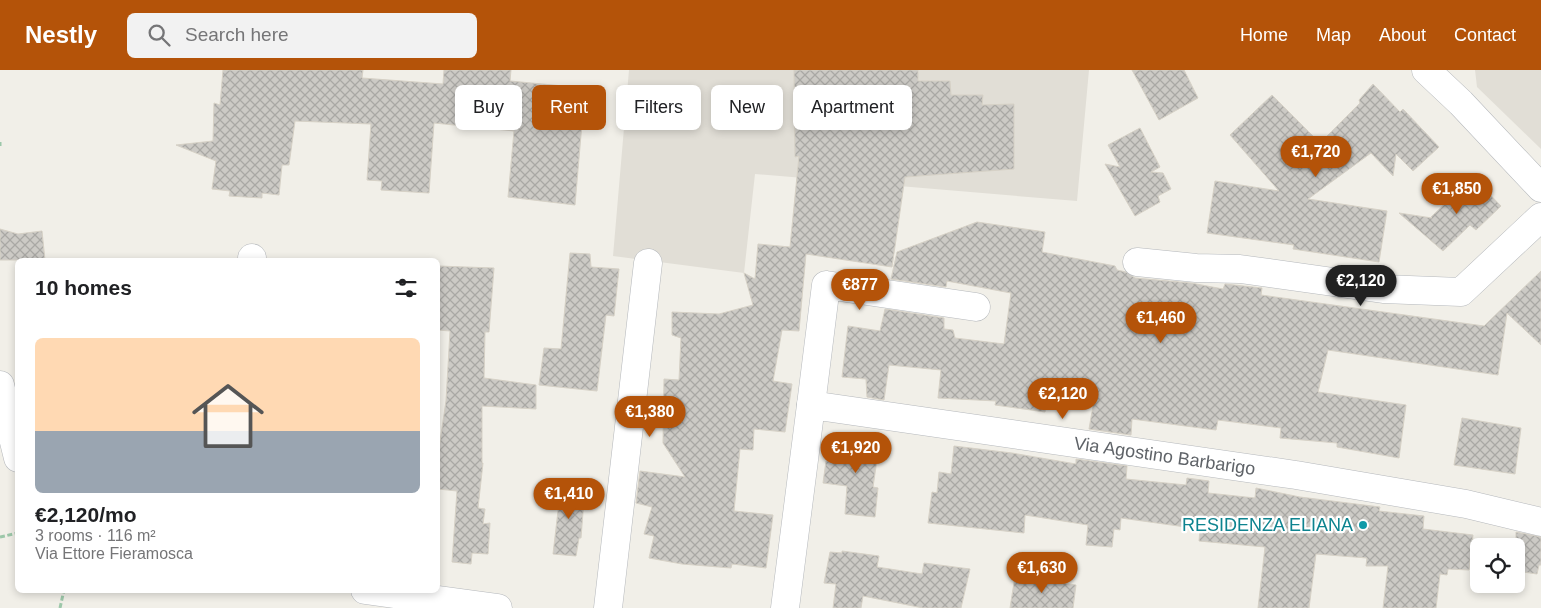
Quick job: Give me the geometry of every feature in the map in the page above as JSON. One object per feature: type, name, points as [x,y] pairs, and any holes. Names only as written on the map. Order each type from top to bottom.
[{"type":"street","points":[[1426,70],[1461,103],[1541,188]]},
{"type":"street","points":[[1448,70],[1461,103]]},
{"type":"street","points":[[1137,262],[1196,268],[1240,269],[1383,290],[1461,292],[1541,217]]},
{"type":"street","points":[[608,608],[648,263]]},
{"type":"street","points":[[785,608],[826,285],[976,307]]},
{"type":"street","points":[[0,385],[15,446]]},
{"type":"street","name":"Via Agostino Barbarigo","points":[[811,405],[1296,475],[1466,504],[1541,522]]},
{"type":"street","points":[[399,593],[498,608]]},
{"type":"path","points":[[0,538],[15,534]]},
{"type":"path","points":[[60,608],[63,593]]},
{"type":"shaded area","points":[[629,70],[1089,70],[1077,201],[755,174],[744,273],[613,256],[624,130],[701,130],[701,85],[628,85]]},
{"type":"shaded area","points":[[1475,70],[1541,70],[1541,149],[1477,87]]},
{"type":"building","points":[[223,70],[363,70],[362,78],[443,84],[444,70],[511,70],[510,81],[553,85],[532,85],[532,130],[581,130],[575,205],[508,197],[514,131],[504,130],[522,130],[522,85],[455,85],[455,125],[434,123],[429,193],[381,190],[382,181],[367,180],[371,124],[295,121],[289,165],[282,165],[279,195],[262,193],[262,198],[229,196],[230,191],[212,189],[216,161],[176,145],[213,141],[214,103],[220,105]]},
{"type":"building","points":[[794,70],[918,70],[918,81],[950,81],[951,95],[983,95],[982,105],[1014,104],[1014,169],[905,177],[892,267],[806,254],[799,331],[782,330],[773,381],[792,384],[785,432],[754,429],[753,450],[740,449],[734,511],[773,515],[766,568],[732,564],[731,568],[682,564],[649,558],[654,536],[644,534],[652,507],[636,503],[640,471],[685,477],[663,443],[664,379],[679,380],[681,338],[672,335],[672,312],[719,314],[753,305],[744,273],[755,279],[758,244],[790,247],[799,156],[795,157],[795,130],[912,130],[912,85],[794,85]]},
{"type":"building","points":[[1132,70],[1184,70],[1198,98],[1159,120]]},
{"type":"building","points":[[1373,84],[1400,112],[1403,109],[1439,147],[1413,171],[1396,154],[1393,176],[1371,153],[1308,199],[1387,211],[1379,262],[1293,249],[1294,245],[1207,233],[1215,181],[1279,191],[1230,135],[1272,95],[1320,143],[1360,103],[1359,100]]},
{"type":"building","points":[[1140,128],[1160,167],[1151,172],[1163,173],[1171,189],[1158,196],[1160,202],[1135,216],[1105,164],[1120,167],[1108,145]]},
{"type":"building","points":[[1473,177],[1501,206],[1476,230],[1470,225],[1443,251],[1399,213],[1432,218]]},
{"type":"building","points":[[977,222],[1045,232],[1042,252],[1115,266],[1117,270],[1126,272],[1135,278],[1191,283],[1223,289],[1225,284],[1262,288],[1261,295],[1484,326],[1541,271],[1541,345],[1507,313],[1498,375],[1328,350],[1318,392],[1406,405],[1399,458],[1337,447],[1337,443],[1280,438],[1281,428],[1218,420],[1216,430],[1132,419],[1131,435],[1089,429],[1093,406],[1047,398],[1045,412],[995,405],[996,401],[938,398],[941,370],[889,365],[884,400],[867,397],[866,379],[842,377],[848,326],[880,331],[885,309],[944,318],[944,329],[953,330],[955,338],[1004,344],[1011,293],[947,281],[946,287],[891,279],[897,252]]},
{"type":"building","points":[[0,229],[18,234],[42,231],[45,258],[0,260]]},
{"type":"building","points":[[570,253],[590,254],[591,267],[619,269],[614,316],[606,315],[597,391],[539,385],[544,348],[561,349]]},
{"type":"building","points":[[440,266],[494,268],[489,332],[485,332],[484,378],[536,385],[536,409],[482,406],[483,463],[478,508],[485,509],[483,524],[490,523],[488,554],[472,553],[471,564],[452,562],[457,491],[440,489],[440,442],[446,401],[450,331],[440,330]]},
{"type":"building","points":[[1462,418],[1521,428],[1515,474],[1454,465]]},
{"type":"building","points":[[843,433],[880,439],[873,487],[878,488],[875,517],[845,514],[847,486],[823,483],[826,461],[840,462]]},
{"type":"building","points":[[954,446],[1012,453],[1076,464],[1076,459],[1127,466],[1126,479],[1186,485],[1187,478],[1209,481],[1208,493],[1255,498],[1256,488],[1300,497],[1380,507],[1379,511],[1424,516],[1423,529],[1473,535],[1473,538],[1470,538],[1469,570],[1448,569],[1447,575],[1440,574],[1436,608],[1383,608],[1388,566],[1366,566],[1367,558],[1316,554],[1309,608],[1258,608],[1265,547],[1199,541],[1200,529],[1121,518],[1120,530],[1114,529],[1112,547],[1086,545],[1088,525],[1025,515],[1024,533],[928,523],[932,492],[937,493],[939,472],[951,474]]},
{"type":"building","points":[[561,485],[585,487],[581,538],[579,538],[576,556],[553,554]]},
{"type":"building","points":[[1516,532],[1541,537],[1541,565],[1539,565],[1537,574],[1525,572],[1525,538],[1516,538]]},
{"type":"building","points":[[842,551],[879,556],[877,567],[922,574],[924,563],[970,569],[961,608],[923,608],[863,596],[861,608],[833,608],[836,584],[824,583],[830,552],[842,553]]},
{"type":"building","points":[[1015,576],[1076,585],[1073,608],[1010,608]]},
{"type":"place","name":"RESIDENZA ELIANA","points":[[1363,525]]}]
